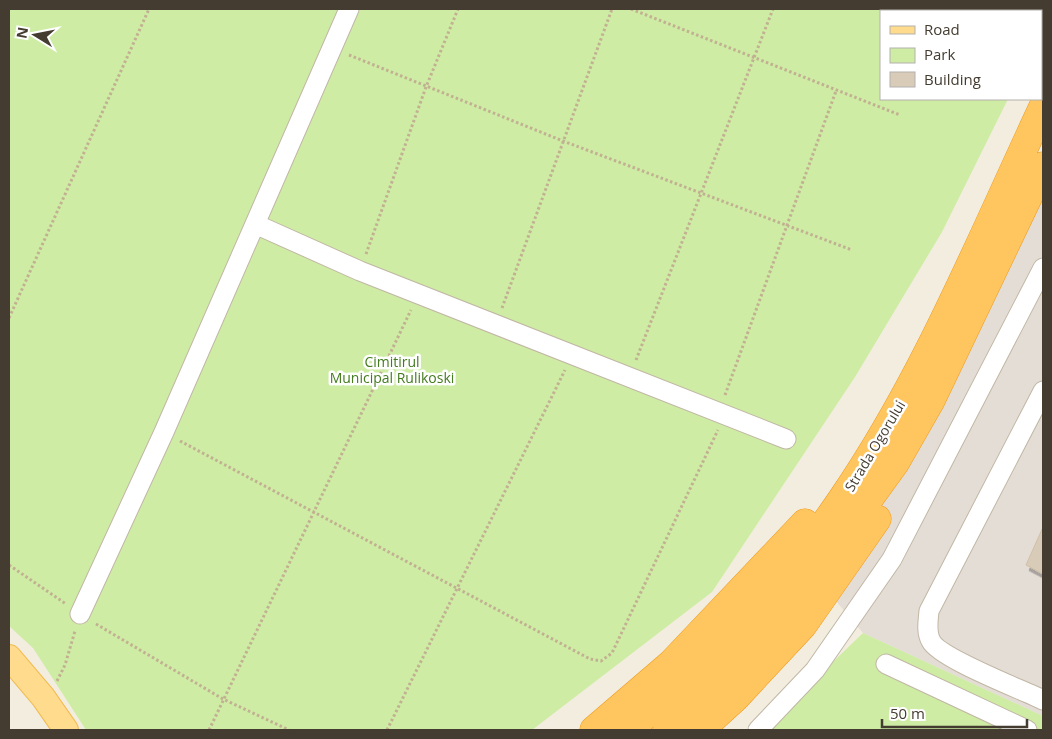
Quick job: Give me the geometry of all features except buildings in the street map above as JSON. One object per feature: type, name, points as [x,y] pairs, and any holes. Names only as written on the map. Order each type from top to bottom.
[{"type":"highway","name":"Strada Ogorului","points":[[667,730],[734,666],[805,586],[884,457],[905,396],[956,294],[1043,106]]},
{"type":"highway","name":"Strada Ogorului","points":[[628,730],[720,648],[788,571],[842,499],[884,457],[931,400],[1043,166]]},
{"type":"highway","points":[[594,730],[672,663],[738,595],[838,484],[884,457],[889,494],[882,511],[851,559],[804,625],[735,698],[700,730]]},
{"type":"main road","points":[[9,657],[66,730]]},
{"type":"main road","points":[[9,677],[38,711],[51,730]]},
{"type":"street","points":[[80,614],[164,432],[349,9]]},
{"type":"street","points":[[255,224],[360,271],[786,439]]},
{"type":"street","points":[[758,730],[815,670],[892,559],[1043,268]]},
{"type":"street","points":[[1043,390],[929,611],[927,627],[932,643],[948,656],[1043,700]]},
{"type":"street","points":[[886,664],[1027,730]]},
{"type":"path","points":[[9,318],[149,9]]},
{"type":"path","points":[[360,271],[426,87],[458,9]]},
{"type":"path","points":[[496,324],[612,9]]},
{"type":"path","points":[[631,9],[900,115]]},
{"type":"path","points":[[629,377],[773,9]]},
{"type":"path","points":[[332,48],[563,141],[852,250]]},
{"type":"path","points":[[164,432],[590,658],[601,662],[612,653],[722,414],[786,226],[836,91]]},
{"type":"path","points":[[209,730],[418,294]]},
{"type":"path","points":[[387,730],[572,354]]},
{"type":"path","points":[[9,565],[80,614],[223,699],[289,730]]},
{"type":"path","points":[[54,685],[65,665],[80,614]]},
{"type":"shaded area","points":[[1043,173],[1043,716],[863,633],[830,594],[881,507]]},
{"type":"green space","name":"Cimitirul Municipal Rulikoski","points":[[9,9],[1043,9],[1042,30],[1042,10],[880,10],[880,100],[1008,100],[942,232],[855,377],[712,592],[532,730],[86,730],[33,648],[9,626]]},
{"type":"green space","points":[[863,633],[1043,716],[1043,730],[762,730]]}]
